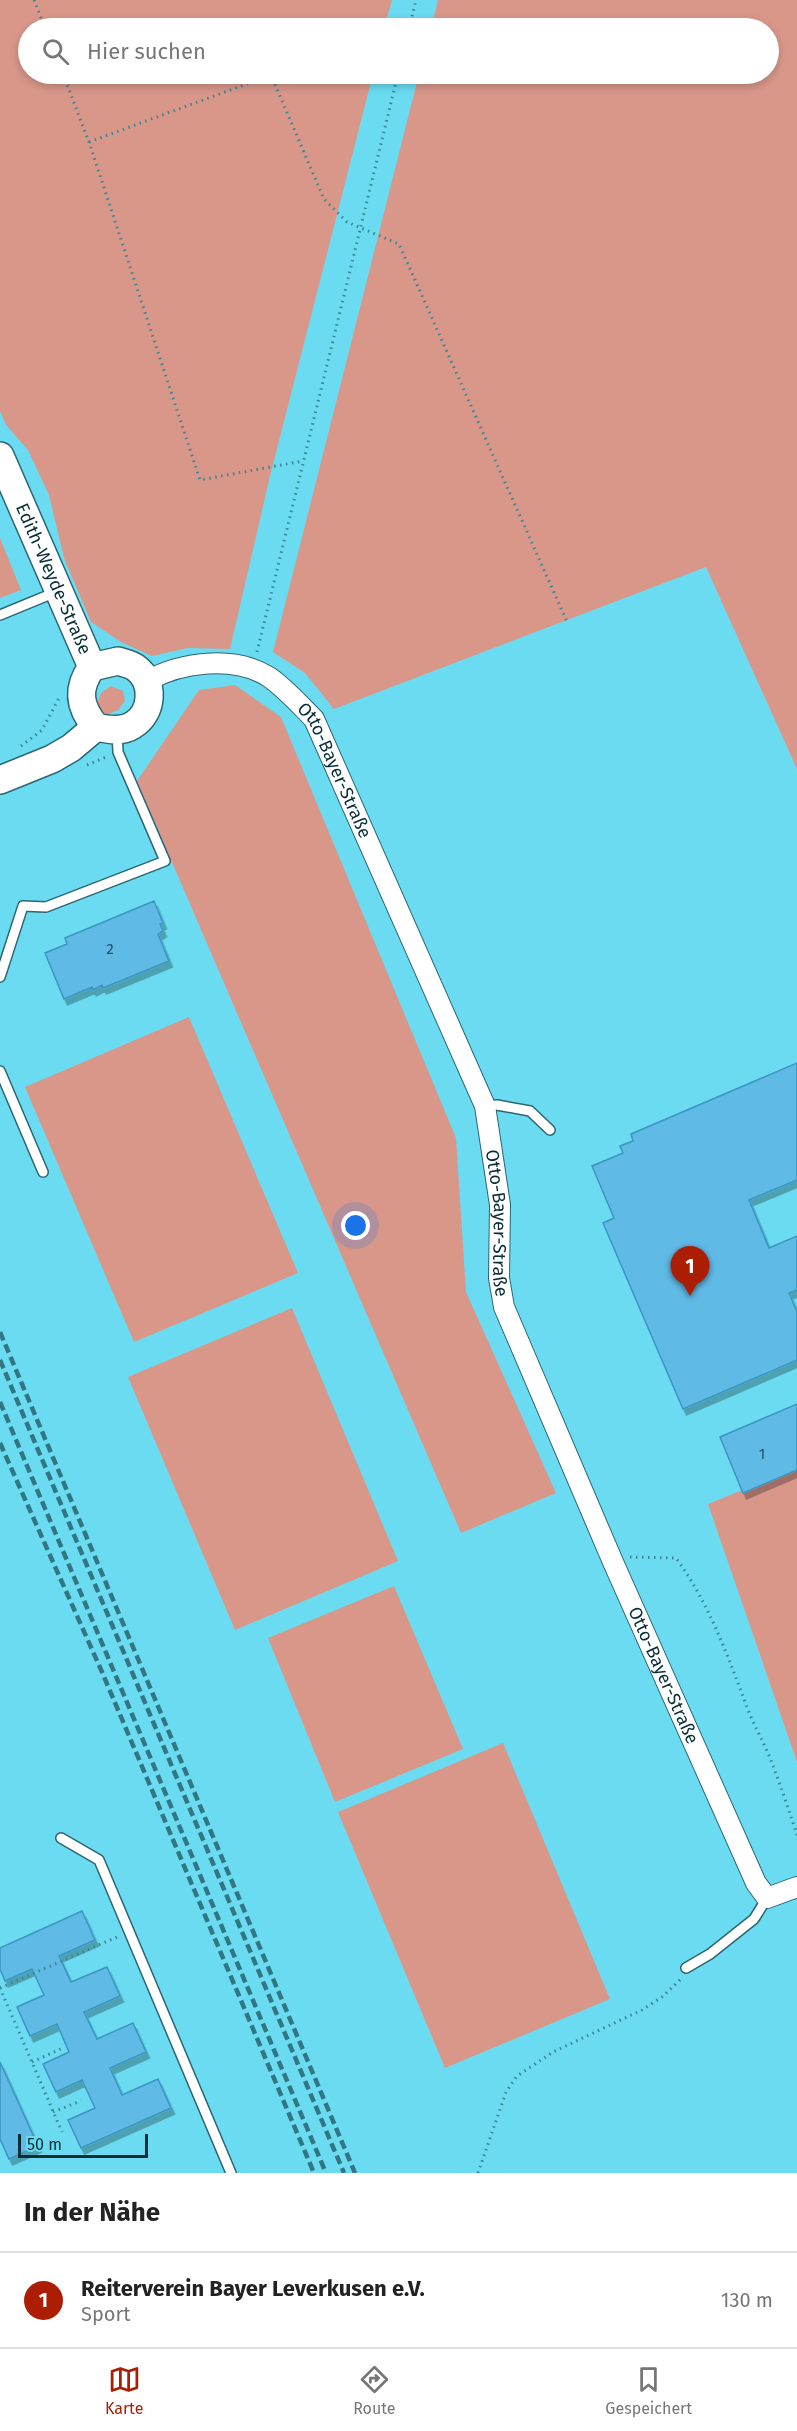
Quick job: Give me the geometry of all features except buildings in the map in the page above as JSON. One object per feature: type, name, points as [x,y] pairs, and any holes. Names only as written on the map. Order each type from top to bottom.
[{"type":"street","name":"Edith-Weyde-Straße","points":[[0,456],[92,667]]},
{"type":"street","points":[[0,780],[52,759],[107,729],[132,726],[147,710],[150,692],[147,681],[135,666],[118,661],[92,667],[84,677],[81,705],[107,729]]},
{"type":"street","name":"Otto-Bayer-Straße","points":[[147,681],[175,669],[206,664],[216,663],[252,669],[267,676],[288,691],[314,719],[485,1106],[500,1205],[499,1278],[504,1307],[743,1857],[756,1883],[767,1898]]},
{"type":"street","points":[[767,1898],[797,1887]]},
{"type":"lane","points":[[0,615],[58,592]]},
{"type":"lane","points":[[0,977],[23,906],[46,907],[165,861],[107,729]]},
{"type":"lane","points":[[0,1071],[43,1172]]},
{"type":"lane","points":[[485,1106],[497,1105],[530,1111],[550,1130]]},
{"type":"lane","points":[[61,1838],[99,1860],[231,2173]]},
{"type":"lane","points":[[686,1968],[710,1954],[754,1919],[767,1898]]},
{"type":"path","points":[[34,0],[41,18]]},
{"type":"path","points":[[412,18],[416,0]]},
{"type":"path","points":[[67,84],[90,142],[200,480],[303,461]]},
{"type":"path","points":[[90,142],[248,84]]},
{"type":"path","points":[[276,84],[324,199],[347,222],[399,244],[568,624]]},
{"type":"path","points":[[255,661],[396,84]]},
{"type":"path","points":[[613,1562],[622,1557],[676,1558],[689,1576],[709,1611],[728,1656],[768,1754],[797,1835]]},
{"type":"path","points":[[62,2132],[0,1988],[129,1931]]},
{"type":"path","points":[[478,2173],[506,2092],[517,2076],[553,2052],[642,2010],[662,1997],[682,1978],[686,1968]]},
{"type":"path","points":[[32,2062],[63,2048]]},
{"type":"path","points":[[53,2112],[81,2101]]},
{"type":"shaded area","points":[[0,0],[392,0],[387,18],[18,18],[18,84],[370,84],[270,476],[230,649],[188,648],[152,656],[121,642],[91,622],[64,558],[49,495],[28,450],[6,425],[0,411]]},
{"type":"shaded area","points":[[438,0],[797,0],[797,769],[706,567],[334,709],[305,673],[273,652],[416,84],[779,84],[779,18],[434,18]]},
{"type":"shaded area","points":[[0,538],[21,590],[0,598]]},
{"type":"shaded area","points":[[235,685],[281,717],[456,1138],[466,1292],[556,1493],[461,1533],[137,781],[199,690]]},
{"type":"shaded area","points":[[111,686],[123,691],[125,701],[118,710],[103,716],[96,707],[101,693]]},
{"type":"shaded area","points":[[189,1017],[298,1273],[134,1342],[25,1087]]},
{"type":"shaded area","points":[[292,1308],[398,1561],[235,1630],[128,1377]]},
{"type":"shaded area","points":[[797,1468],[797,1762],[708,1504]]},
{"type":"shaded area","points":[[394,1586],[463,1749],[335,1802],[268,1638]]},
{"type":"shaded area","points":[[503,1743],[610,1999],[445,2068],[338,1812]]},
{"type":"railway","points":[[0,1332],[355,2173]]},
{"type":"railway","points":[[0,1360],[344,2173]]},
{"type":"railway","points":[[0,1402],[326,2173]]},
{"type":"railway","points":[[0,1443],[102,1672],[314,2173]]},
{"type":"place","name":"Reiterverein Bayer Leverkusen e.V.","points":[[690,1296]]}]
